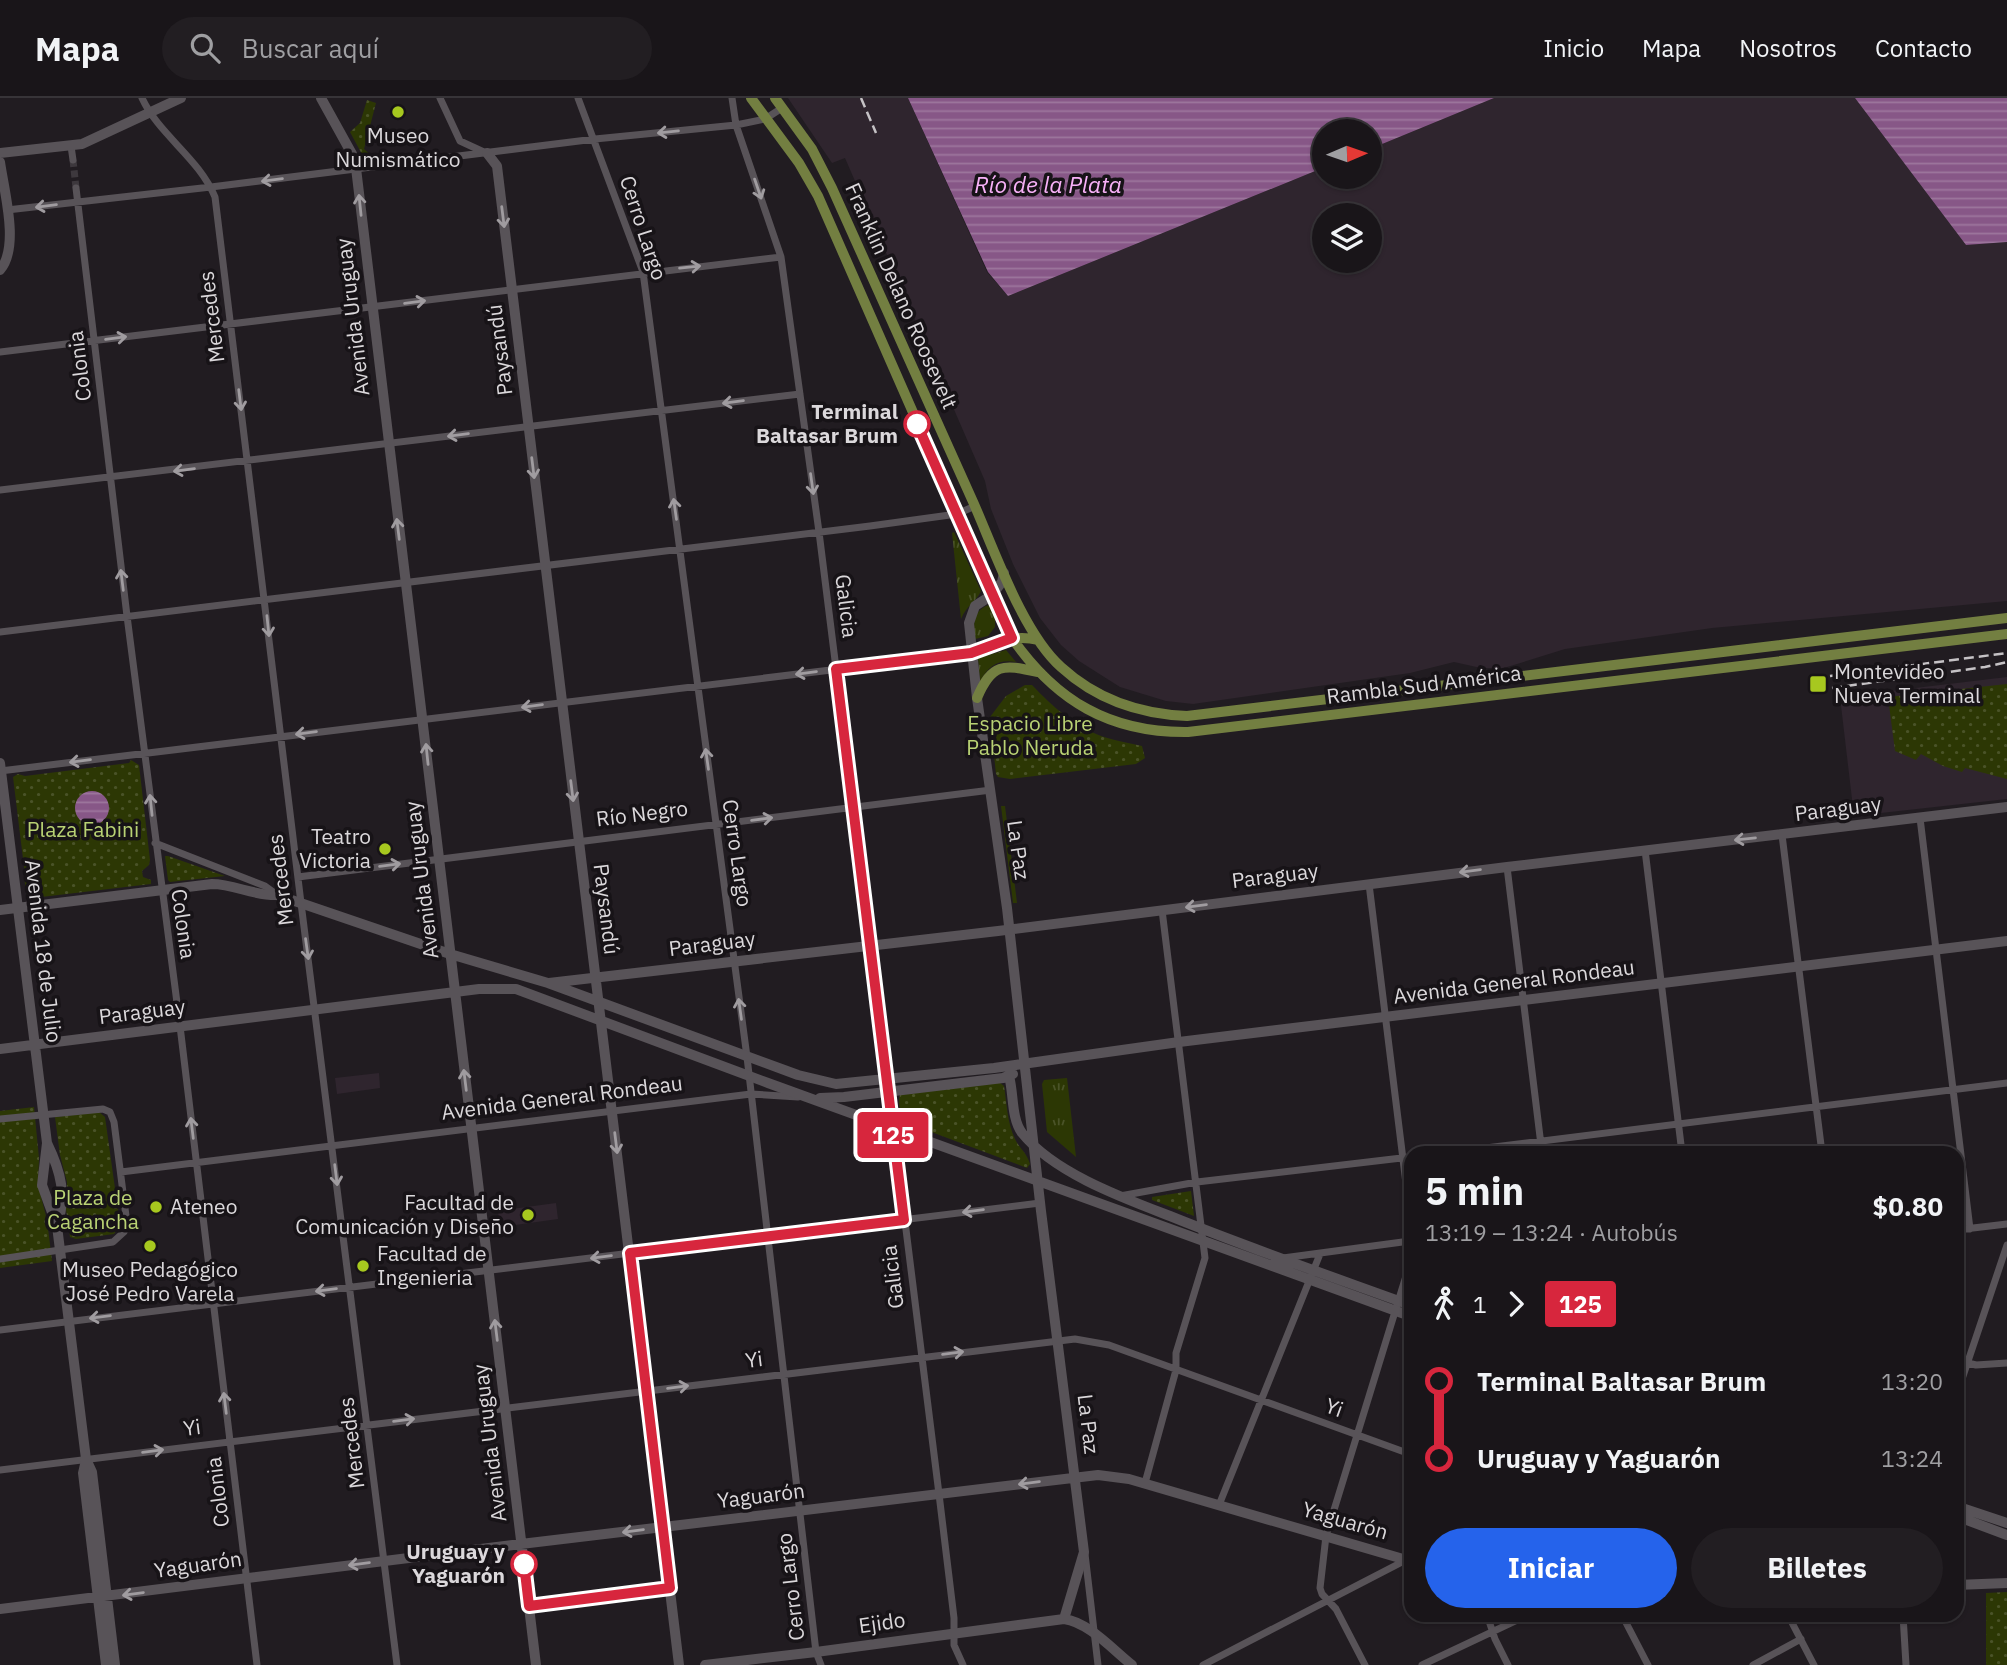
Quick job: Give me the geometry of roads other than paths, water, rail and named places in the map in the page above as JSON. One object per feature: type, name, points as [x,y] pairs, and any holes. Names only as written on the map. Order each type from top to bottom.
[{"type":"main road","name":"Franklin Delano Roosevelt","points":[[751,98],[799,163],[818,196],[957,514]]},
{"type":"main road","name":"Franklin Delano Roosevelt","points":[[775,98],[812,149],[832,188],[975,506]]},
{"type":"main road","name":"Rambla Sud América","points":[[975,506],[1004,573],[1038,640],[1061,667],[1096,693],[1115,703],[1161,715],[1187,716],[2007,618]]},
{"type":"main road","name":"Rambla Sud América","points":[[957,514],[1012,638],[1038,673],[1064,696],[1087,710],[1128,726],[1164,732],[1188,732],[1438,703],[2007,634]]},
{"type":"main road","points":[[971,653],[1012,638],[1038,640]]},
{"type":"main road","points":[[977,698],[991,673],[998,669],[1016,666],[1038,673]]},
{"type":"street","name":"Mercedes","points":[[142,98],[149,113],[211,187],[215,197],[397,1665]]},
{"type":"street","points":[[0,153],[89,142],[181,98]]},
{"type":"street","name":"Avenida Uruguay","points":[[321,98],[352,154],[356,169],[536,1665]]},
{"type":"street","points":[[440,98],[460,141],[486,153]]},
{"type":"street","name":"Cerro Largo","points":[[578,98],[643,272],[747,1057],[816,1653],[821,1665]]},
{"type":"street","name":"Galicia","points":[[733,98],[736,125],[781,257],[819,532],[939,1493],[954,1645],[963,1665]]},
{"type":"street","points":[[7,210],[595,139],[736,125],[765,119],[782,108]]},
{"type":"street","points":[[71,146],[73,160]]},
{"type":"street","name":"Paysandú","points":[[486,153],[497,166],[679,1665]]},
{"type":"street","points":[[0,162],[9,250],[7,260],[0,270]]},
{"type":"street","name":"Colonia","points":[[76,188],[257,1665]]},
{"type":"street","points":[[0,352],[781,257]]},
{"type":"street","points":[[0,490],[111,479],[800,394]]},
{"type":"street","points":[[0,632],[894,523],[957,514],[975,506]]},
{"type":"street","name":"La Paz","points":[[1004,573],[1002,582],[992,595],[975,606],[971,614],[971,653],[1026,1064],[1040,1203],[1098,1665]]},
{"type":"street","points":[[0,769],[971,653]]},
{"type":"street","name":"Avenida 18 de Julio","points":[[0,769],[47,1143],[42,1185],[57,1226],[86,1459],[92,1472],[106,1665]]},
{"type":"street","name":"Río Negro","points":[[298,877],[990,790]]},
{"type":"street","name":"Paraguay","points":[[548,983],[2007,807]]},
{"type":"street","points":[[1920,818],[1960,1146]]},
{"type":"street","points":[[1782,835],[1821,1146]]},
{"type":"street","points":[[155,843],[265,886],[277,895]]},
{"type":"street","points":[[1645,850],[1681,1146]]},
{"type":"street","points":[[1507,867],[1541,1146]]},
{"type":"street","points":[[0,910],[223,884],[265,895],[277,895]]},
{"type":"street","points":[[1369,884],[1405,1146]]},
{"type":"street","name":"Avenida General Rondeau","points":[[277,895],[450,954],[548,983],[819,1082],[836,1084],[994,1068],[1179,1042],[2007,941]]},
{"type":"street","points":[[1145,1483],[1176,1370],[1176,1353],[1204,1263],[1197,1182],[1162,910]]},
{"type":"street","name":"Paraguay","points":[[0,1049],[455,992],[516,989],[1038,1182],[1202,1234]]},
{"type":"street","name":"Avenida General Rondeau","points":[[121,1172],[751,1094],[845,1097],[888,1093],[1009,1076],[1026,1064]]},
{"type":"street","points":[[994,1068],[1009,1076],[1017,1126],[1035,1145],[1079,1177],[1202,1234],[1396,1306],[1404,1312]]},
{"type":"street","points":[[1506,1146],[2007,1083]]},
{"type":"street","points":[[0,1119],[103,1109],[110,1112],[114,1122],[126,1216],[124,1232],[113,1242],[0,1259]]},
{"type":"street","name":"Avenida 18 de Julio","points":[[47,1143],[62,1183],[62,1212],[57,1226]]},
{"type":"street","points":[[1119,1196],[1197,1182],[1404,1158]]},
{"type":"street","points":[[1964,1180],[1970,1229]]},
{"type":"street","points":[[0,1330],[1040,1203]]},
{"type":"street","points":[[1964,1229],[2007,1224]]},
{"type":"street","points":[[1202,1234],[1279,1258],[1311,1275]]},
{"type":"street","points":[[1279,1258],[1404,1242]]},
{"type":"street","points":[[1964,1375],[2007,1245]]},
{"type":"street","points":[[1219,1505],[1320,1254]]},
{"type":"street","points":[[1365,1665],[1336,1608],[1326,1600],[1320,1588],[1326,1536],[1404,1281]]},
{"type":"street","points":[[1396,1306],[1404,1305]]},
{"type":"street","name":"Yi","points":[[0,1470],[1075,1339],[1095,1341],[1404,1452]]},
{"type":"street","points":[[1964,1363],[1992,1365],[2007,1363]]},
{"type":"street","name":"Yaguarón","points":[[0,1609],[1075,1477],[1114,1476],[1145,1483],[1404,1559]]},
{"type":"street","points":[[1964,1509],[2007,1523]]},
{"type":"street","points":[[1964,1519],[2007,1535]]},
{"type":"street","points":[[1084,1552],[1064,1619],[1084,1624],[1132,1665]]},
{"type":"street","points":[[1203,1665],[1404,1562]]},
{"type":"street","points":[[1964,1585],[2007,1582]]},
{"type":"street","points":[[529,1606],[670,1588]]},
{"type":"street","name":"Avenida 18 de Julio","points":[[102,1598],[115,1665]]},
{"type":"street","name":"Ejido","points":[[705,1665],[816,1653],[1064,1619]]},
{"type":"street","points":[[1489,1622],[1508,1665]]},
{"type":"street","points":[[1422,1665],[1512,1622]]},
{"type":"street","points":[[1626,1622],[1648,1665]]},
{"type":"street","points":[[1792,1622],[1814,1665]]},
{"type":"street","points":[[1903,1622],[1906,1665]]},
{"type":"street","points":[[1753,1665],[1801,1639]]},
{"type":"water","name":"Río de la Plata","points":[[908,98],[1494,98],[1382,144],[1382,119],[1312,119],[1312,172],[1008,296],[988,272]]},
{"type":"water","points":[[1855,98],[2007,98],[2007,242],[1966,245]]},
{"type":"water","points":[[92,791],[104,796],[109,808],[104,820],[92,825],[80,820],[75,808],[80,796]]},
{"type":"tunnel","points":[[73,160],[76,188]]},
{"type":"railway","points":[[861,98],[876,133]]},
{"type":"railway","points":[[1830,676],[2007,653]]},
{"type":"railway","points":[[1832,688],[2007,662]]},
{"type":"place","name":"Museo Numismático","points":[[398,112]]},
{"type":"place","name":"Terminal Baltasar Brum","points":[[917,424]]},
{"type":"place","name":"Montevideo Nueva Terminal","points":[[1818,684]]},
{"type":"place","name":"Teatro Victoria","points":[[385,849]]},
{"type":"place","name":"Ateneo","points":[[156,1207]]},
{"type":"place","name":"Facultad de Comunicación y Diseño","points":[[528,1215]]},
{"type":"place","name":"Museo Pedagógico José Pedro Varela","points":[[150,1246]]},
{"type":"place","name":"Facultad de Ingenieria","points":[[363,1266]]},
{"type":"place","name":"Uruguay y Yaguarón","points":[[524,1564]]},
{"type":"park label","name":"Espacio Libre Pablo Neruda","points":[[1030,736]]},
{"type":"park label","name":"Plaza Fabini","points":[[83,830]]},
{"type":"park label","name":"Plaza de Cagancha","points":[[93,1210]]}]
